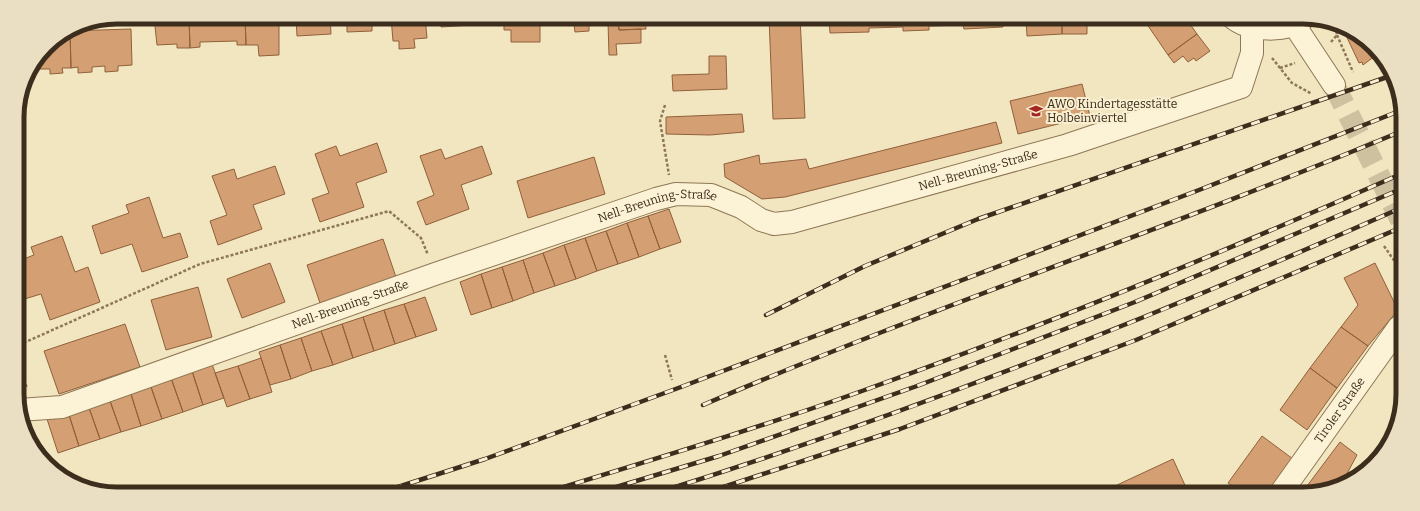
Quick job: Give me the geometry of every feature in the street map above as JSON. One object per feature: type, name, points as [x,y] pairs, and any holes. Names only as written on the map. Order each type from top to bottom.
[{"type":"street","points":[[1245,24],[1252,28],[1281,29],[1291,24]]},
{"type":"street","points":[[1301,24],[1334,85]]},
{"type":"street","name":"Nell-Breuning-Straße","points":[[26,409],[62,407],[435,274],[656,199],[676,194],[711,195],[741,207],[761,220],[774,224],[792,222],[1068,145],[1241,87],[1252,52],[1252,28]]},
{"type":"street","name":"Tiroler Straße","points":[[1285,487],[1396,331]]},
{"type":"path","points":[[1337,35],[1355,78]]},
{"type":"path","points":[[665,105],[660,121],[670,180]]},
{"type":"path","points":[[24,342],[200,264],[389,212],[421,238],[435,274]]},
{"type":"path","points":[[1384,246],[1396,263]]},
{"type":"path","points":[[665,355],[672,380]]},
{"type":"path","points":[[24,395],[26,409]]},
{"type":"building","points":[[155,24],[189,24],[190,48],[177,48],[177,44],[157,45]]},
{"type":"building","points":[[189,24],[245,24],[246,45],[237,45],[237,41],[200,42],[200,47],[190,48]]},
{"type":"building","points":[[245,24],[279,24],[279,55],[259,56],[258,45],[246,45]]},
{"type":"building","points":[[296,24],[330,24],[331,34],[297,36]]},
{"type":"building","points":[[347,24],[372,24],[372,31],[347,32]]},
{"type":"building","points":[[392,24],[426,24],[427,38],[414,39],[415,48],[399,49],[399,41],[393,41]]},
{"type":"building","points":[[441,24],[485,24],[441,27]]},
{"type":"building","points":[[504,24],[540,24],[540,42],[511,42],[511,30],[504,30]]},
{"type":"building","points":[[574,24],[589,24],[589,31],[575,32]]},
{"type":"building","points":[[608,24],[618,24],[619,30],[641,29],[641,43],[616,44],[617,55],[609,55]]},
{"type":"building","points":[[619,24],[646,24],[646,29],[619,30]]},
{"type":"building","points":[[769,24],[800,24],[805,118],[773,119]]},
{"type":"building","points":[[829,24],[1003,24],[1003,27],[964,29],[963,25],[929,26],[929,30],[903,31],[903,27],[869,28],[869,32],[830,33]]},
{"type":"building","points":[[1026,24],[1062,24],[1062,34],[1027,36]]},
{"type":"building","points":[[1062,24],[1087,24],[1087,34],[1062,34]]},
{"type":"building","points":[[1147,24],[1190,24],[1197,34],[1168,55]]},
{"type":"building","points":[[131,29],[132,65],[118,66],[118,71],[105,72],[105,66],[92,67],[92,72],[78,73],[78,67],[71,68],[70,36],[84,31]]},
{"type":"building","points":[[1197,34],[1210,51],[1196,61],[1194,58],[1188,62],[1183,56],[1174,63],[1168,55]]},
{"type":"building","points":[[1346,35],[1360,43],[1374,57],[1363,65],[1362,62],[1359,63]]},
{"type":"building","points":[[70,36],[71,68],[62,68],[63,73],[50,74],[50,69],[37,69],[51,51]]},
{"type":"building","points":[[709,56],[726,56],[727,89],[673,91],[672,75],[709,74]]},
{"type":"building","points":[[1082,84],[1090,116],[1018,134],[1010,101]]},
{"type":"building","points":[[742,114],[744,132],[710,135],[666,134],[666,117]]},
{"type":"building","points":[[996,122],[1002,143],[785,197],[762,199],[725,177],[724,164],[759,155],[760,164],[806,159],[809,169]]},
{"type":"building","points":[[377,143],[387,172],[356,183],[364,207],[320,222],[312,199],[329,193],[315,154],[336,146],[340,156]]},
{"type":"building","points":[[482,146],[492,174],[461,185],[469,209],[426,225],[417,202],[434,195],[420,156],[441,149],[445,159]]},
{"type":"building","points":[[594,157],[605,194],[528,218],[517,181]]},
{"type":"building","points":[[275,166],[285,194],[253,205],[262,229],[218,245],[210,221],[227,215],[212,176],[234,169],[237,179]]},
{"type":"building","points":[[149,197],[163,238],[180,233],[188,257],[142,272],[132,244],[101,254],[92,226],[129,213],[126,205]]},
{"type":"building","points":[[669,209],[681,242],[660,249],[648,216]]},
{"type":"building","points":[[648,216],[660,249],[639,257],[627,223]]},
{"type":"building","points":[[627,223],[639,257],[618,264],[606,231]]},
{"type":"building","points":[[606,231],[618,264],[597,271],[585,238]]},
{"type":"building","points":[[62,236],[75,272],[88,267],[100,302],[50,320],[41,294],[24,299],[24,259],[34,255],[31,247]]},
{"type":"building","points":[[585,238],[597,271],[576,279],[564,245]]},
{"type":"building","points":[[383,239],[396,277],[320,303],[307,265]]},
{"type":"building","points":[[564,245],[576,279],[555,286],[543,253]]},
{"type":"building","points":[[543,253],[555,286],[534,293],[523,260]]},
{"type":"building","points":[[523,260],[534,293],[513,301],[502,267]]},
{"type":"building","points":[[270,263],[285,302],[242,318],[227,279]]},
{"type":"building","points":[[1375,263],[1396,306],[1396,312],[1368,346],[1341,327],[1358,305],[1344,278]]},
{"type":"building","points":[[502,267],[513,301],[492,308],[481,274]]},
{"type":"building","points":[[481,274],[492,308],[471,315],[460,282]]},
{"type":"building","points":[[198,287],[212,337],[166,350],[151,300]]},
{"type":"building","points":[[425,297],[437,330],[416,337],[404,304]]},
{"type":"building","points":[[404,304],[416,337],[395,344],[384,310]]},
{"type":"building","points":[[384,310],[395,344],[374,351],[363,317]]},
{"type":"building","points":[[363,317],[374,351],[353,358],[342,324]]},
{"type":"building","points":[[125,324],[140,367],[59,394],[44,351]]},
{"type":"building","points":[[342,324],[353,358],[333,365],[321,331]]},
{"type":"building","points":[[1341,327],[1368,346],[1337,388],[1310,368]]},
{"type":"building","points":[[321,331],[333,365],[312,371],[301,338]]},
{"type":"building","points":[[301,338],[312,371],[291,379],[280,345]]},
{"type":"building","points":[[280,345],[291,379],[270,385],[259,352]]},
{"type":"building","points":[[261,358],[272,392],[250,399],[238,366]]},
{"type":"building","points":[[212,364],[224,398],[203,405],[192,371]]},
{"type":"building","points":[[238,366],[250,399],[227,407],[215,373]]},
{"type":"building","points":[[1310,368],[1337,388],[1307,430],[1280,410]]},
{"type":"building","points":[[192,371],[203,405],[183,412],[171,378]]},
{"type":"building","points":[[171,378],[183,412],[162,419],[150,384]]},
{"type":"building","points":[[150,384],[162,419],[141,426],[130,391]]},
{"type":"building","points":[[130,391],[141,426],[121,432],[109,398]]},
{"type":"building","points":[[109,398],[121,432],[100,439],[88,405]]},
{"type":"building","points":[[88,405],[100,439],[79,446],[68,412]]},
{"type":"building","points":[[68,412],[79,446],[58,453],[47,419]]},
{"type":"building","points":[[1262,436],[1293,459],[1273,487],[1234,487],[1228,483]]},
{"type":"building","points":[[1340,442],[1357,455],[1345,477],[1333,482],[1306,487]]},
{"type":"building","points":[[1173,459],[1186,487],[1113,487]]},
{"type":"tunnel","points":[[1334,85],[1396,210]]},
{"type":"railway","points":[[766,315],[865,266],[978,219],[1387,77]]},
{"type":"railway","points":[[398,487],[485,459],[681,387],[1199,190],[1396,113]]},
{"type":"railway","points":[[703,405],[877,334],[1228,201],[1396,133]]},
{"type":"railway","points":[[564,487],[782,418],[862,391],[998,341],[1201,260],[1396,176]]},
{"type":"railway","points":[[616,487],[719,456],[917,386],[1135,302],[1396,191]]},
{"type":"railway","points":[[674,487],[843,431],[1031,362],[1217,287],[1396,210]]},
{"type":"railway","points":[[723,487],[900,429],[1136,340],[1396,230]]},
{"type":"place","name":"AWO Kindertagesstätte Holbeinviertel","points":[[1036,111]]}]
